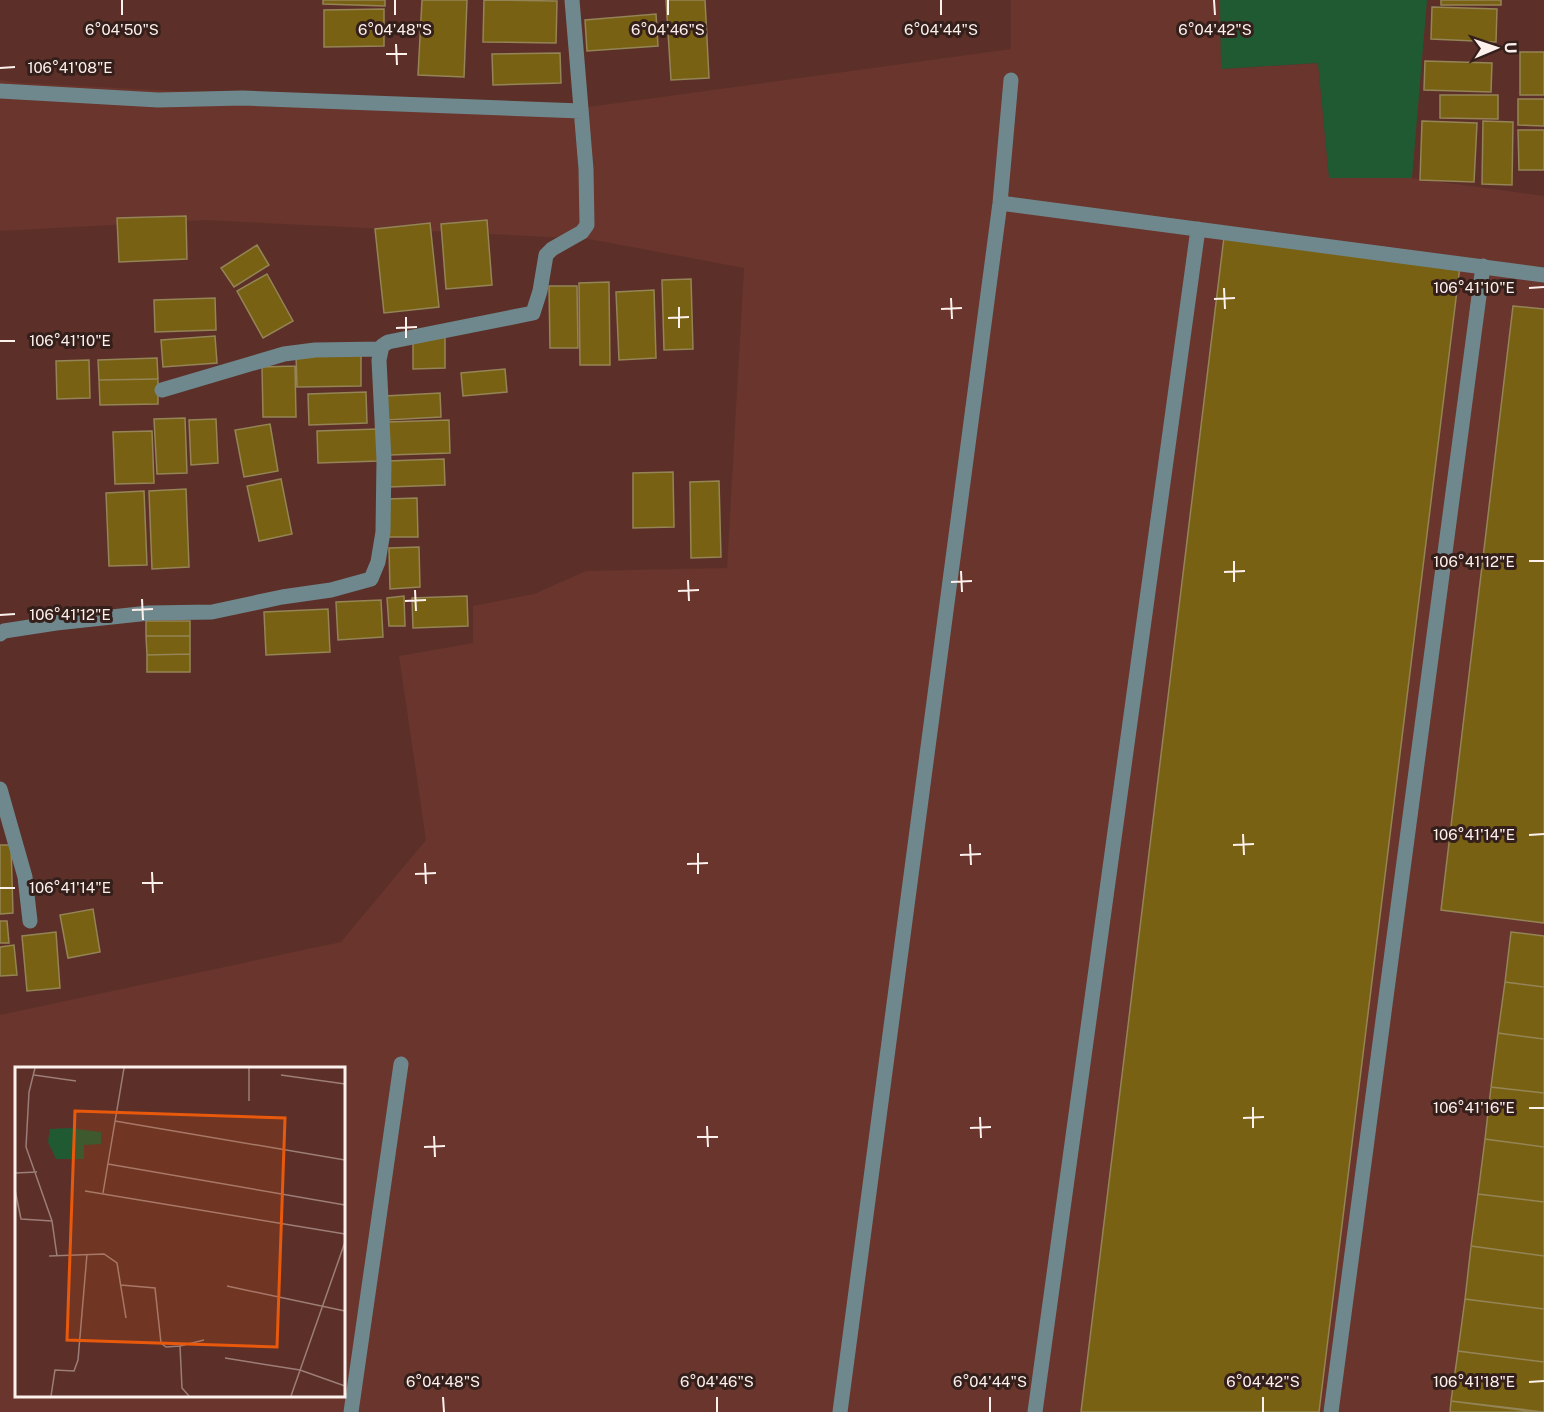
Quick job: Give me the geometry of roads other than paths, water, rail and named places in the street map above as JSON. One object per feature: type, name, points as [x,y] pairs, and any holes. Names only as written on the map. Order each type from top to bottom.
[{"type":"street","points":[[0,634],[4,631],[35,626],[149,613],[212,612],[282,597],[331,590],[371,579],[378,562],[383,532],[384,460],[379,360],[382,346],[388,342],[533,313],[540,291],[546,255],[552,249],[582,232],[587,225],[586,169],[572,0]]},
{"type":"street","points":[[840,1412],[1000,203],[1011,80]]},
{"type":"street","points":[[0,91],[158,100],[243,98],[581,111]]},
{"type":"street","points":[[1000,203],[1544,275]]},
{"type":"street","points":[[1035,1412],[1198,229]]},
{"type":"street","points":[[1331,1412],[1483,266]]},
{"type":"street","points":[[162,390],[284,354],[381,349]]},
{"type":"street","points":[[0,789],[25,877],[30,921]]},
{"type":"street","points":[[351,1412],[401,1064]]}]
